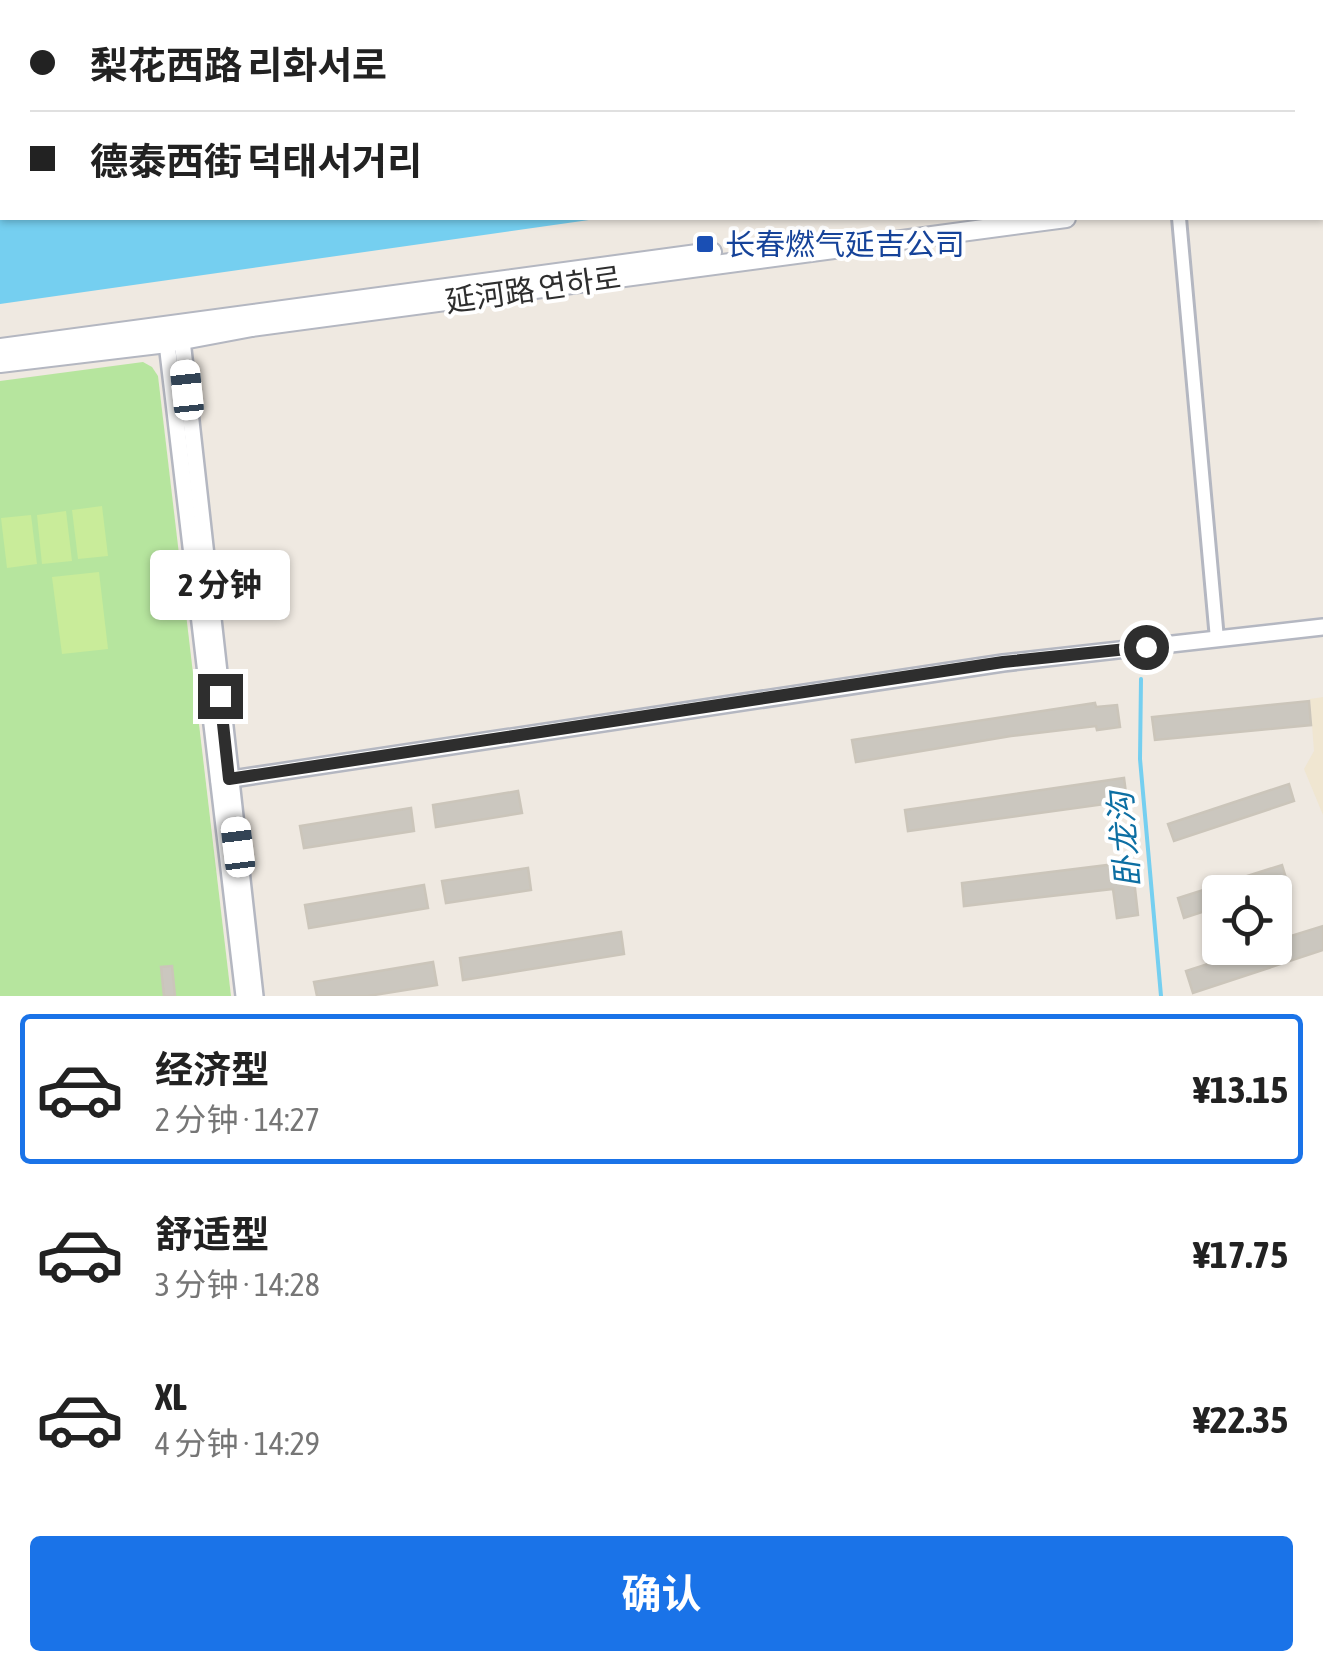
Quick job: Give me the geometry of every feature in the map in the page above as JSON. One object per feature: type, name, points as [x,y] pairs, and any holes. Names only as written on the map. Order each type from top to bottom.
[{"type":"main road","name":"延河路 연하로","points":[[0,348],[960,220]]},
{"type":"main road","name":"延河路 연하로","points":[[0,363],[1051,220]]},
{"type":"street","points":[[1179,220],[1217,639]]},
{"type":"street","points":[[172,324],[224,780],[244,996]]},
{"type":"street","points":[[224,780],[1003,662],[1323,627]]},
{"type":"street","points":[[224,780],[255,996]]},
{"type":"shaded area","points":[[1323,697],[1323,815],[1304,769],[1314,751],[1310,699]]},
{"type":"green space","points":[[143,362],[158,376],[231,996],[0,996],[0,381]]},
{"type":"green space","points":[[102,506],[108,556],[78,559],[72,510]]},
{"type":"green space","points":[[66,511],[72,561],[42,564],[37,515]]},
{"type":"green space","points":[[31,515],[37,564],[7,568],[1,518]]},
{"type":"green space","points":[[99,572],[108,649],[62,654],[52,577]]},
{"type":"water","points":[[0,220],[589,220],[0,304]]},
{"type":"building","points":[[1309,701],[1311,725],[1155,740],[1152,717]]},
{"type":"building","points":[[1095,703],[1096,707],[1117,705],[1120,727],[1011,736],[856,762],[852,740]]},
{"type":"building","points":[[1124,778],[1127,801],[908,831],[905,810]]},
{"type":"building","points":[[1289,784],[1294,801],[1174,841],[1168,824]]},
{"type":"building","points":[[518,791],[522,813],[436,827],[433,805]]},
{"type":"building","points":[[411,808],[414,831],[304,848],[300,826]]},
{"type":"building","points":[[1132,862],[1138,915],[1117,918],[1113,889],[964,906],[962,883]]},
{"type":"building","points":[[1282,865],[1285,875],[1250,875]]},
{"type":"building","points":[[528,868],[531,890],[446,903],[442,881]]},
{"type":"building","points":[[424,885],[428,908],[309,928],[305,905]]},
{"type":"building","points":[[1202,890],[1202,912],[1184,918],[1178,898]]},
{"type":"building","points":[[1323,926],[1323,950],[1292,960],[1292,936]]},
{"type":"building","points":[[621,932],[624,954],[463,980],[460,958]]},
{"type":"building","points":[[433,962],[437,985],[368,996],[317,996],[314,982]]},
{"type":"building","points":[[1205,965],[1278,965],[1193,993],[1186,971]]},
{"type":"building","points":[[172,966],[175,996],[164,996],[161,967]]},
{"type":"waterway","name":"卧龙沟","points":[[1141,679],[1140,759],[1161,996]]},
{"type":"place","name":"长春燃气延吉公司","points":[[705,244]]},
{"type":"route","points":[[220,696],[229,779],[1003,662],[1146,647]]}]
